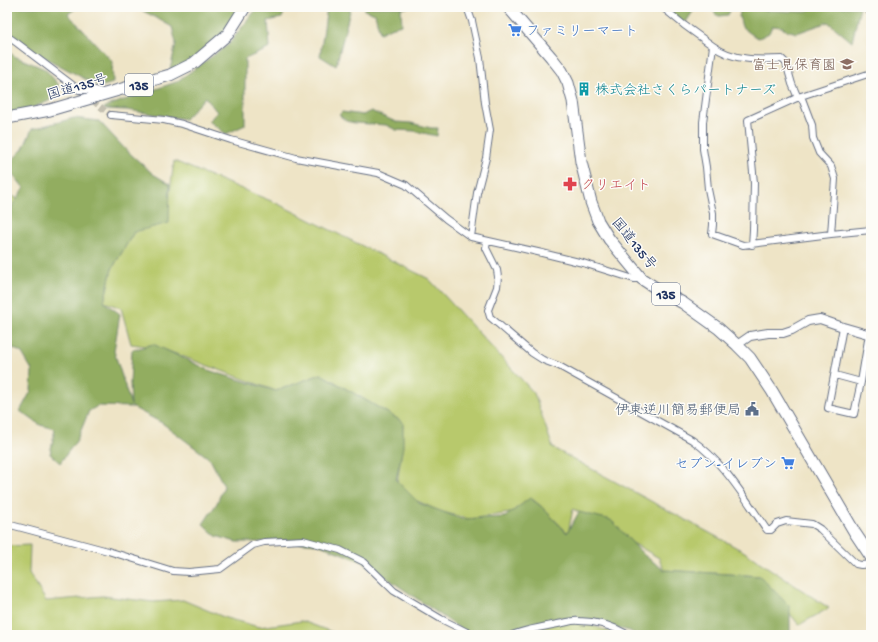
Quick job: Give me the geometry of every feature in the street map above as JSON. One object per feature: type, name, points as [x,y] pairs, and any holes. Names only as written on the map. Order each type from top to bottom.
[{"type":"highway","name":"国道135号","points":[[7,118],[50,110],[170,76],[194,63],[228,34],[245,7]]},
{"type":"highway","name":"国道135号","points":[[508,7],[551,57],[562,71],[568,83],[573,100],[581,162],[591,202],[598,221],[608,239],[642,278],[659,290],[683,303],[718,328],[738,345],[750,358],[772,391],[855,533],[871,557]]},
{"type":"street","points":[[467,7],[472,21],[480,58],[485,103],[490,130],[486,158],[477,194],[471,237]]},
{"type":"street","points":[[662,7],[719,50],[752,60],[782,59],[786,63],[792,84],[800,97],[812,125],[813,138],[818,153],[831,166],[835,180],[831,234]]},
{"type":"street","points":[[871,7],[871,12]]},
{"type":"street","points":[[7,36],[79,90],[96,90],[107,94]]},
{"type":"street","points":[[713,46],[703,122],[703,149],[708,189],[713,212],[712,234],[743,245],[752,245],[871,230]]},
{"type":"street","points":[[752,245],[754,194],[748,120],[800,97],[871,73]]},
{"type":"street","points":[[111,115],[164,120],[296,158],[378,173],[406,185],[471,237],[583,263],[634,279],[642,278]]},
{"type":"street","points":[[487,241],[486,248],[497,270],[498,277],[497,287],[488,310],[490,317],[532,353],[543,360],[578,376],[704,448],[719,464],[768,530],[777,524],[786,521],[812,524],[820,529],[856,564],[861,566],[871,564]]},
{"type":"street","points":[[738,345],[750,336],[768,333],[783,333],[808,321],[820,319],[870,334],[854,414],[828,408],[843,327]]},
{"type":"street","points":[[835,375],[861,382]]},
{"type":"street","points":[[7,524],[108,551],[173,571],[189,572],[220,569],[253,545],[264,542],[303,540],[340,550],[364,562],[394,591],[441,619],[473,635]]},
{"type":"street","points":[[512,635],[550,625],[578,620],[618,628],[629,635]]},
{"type":"green space","points":[[7,7],[78,7],[68,14],[112,61],[113,83],[100,87],[7,36]]},
{"type":"green space","points":[[135,7],[245,7],[233,26],[181,70],[170,70],[176,43],[172,27]]},
{"type":"green space","points":[[258,7],[286,7],[282,18],[268,21],[270,48],[245,59],[245,125],[226,134],[209,121],[217,112],[205,97],[185,119],[127,110],[103,109],[107,106],[176,82],[228,45]]},
{"type":"green space","points":[[327,7],[351,7],[336,66],[320,56]]},
{"type":"green space","points":[[365,7],[409,7],[401,9],[402,25],[390,28],[380,33],[375,14],[364,10]]},
{"type":"green space","points":[[662,7],[696,7],[684,25]]},
{"type":"green space","points":[[713,7],[729,7],[731,9],[728,15],[719,16],[715,14]]},
{"type":"green space","points":[[741,7],[754,7],[762,10],[806,12],[814,7],[860,7],[852,42],[828,22],[797,33],[783,29],[783,27],[772,26],[769,33],[759,38],[752,35],[742,27],[739,16],[739,9]]},
{"type":"green space","points":[[7,50],[14,56],[45,69],[59,85],[49,101],[7,118]]},
{"type":"green space","points":[[371,111],[396,122],[438,128],[437,136],[414,131],[396,130],[386,125],[355,123],[346,121],[339,115],[342,112],[363,115]]},
{"type":"green space","points":[[74,118],[99,121],[125,149],[153,174],[170,184],[169,223],[134,232],[112,269],[104,302],[120,314],[114,351],[131,405],[130,383],[132,350],[153,344],[211,371],[276,391],[321,374],[403,422],[403,447],[396,480],[419,503],[462,519],[505,517],[530,498],[542,507],[567,533],[579,512],[611,520],[644,555],[664,570],[760,576],[790,607],[790,634],[636,635],[630,631],[563,618],[513,635],[481,635],[462,630],[364,562],[317,544],[286,541],[236,542],[216,536],[203,524],[217,503],[224,486],[210,459],[162,423],[132,407],[98,406],[89,411],[77,440],[60,463],[50,454],[55,429],[40,425],[20,411],[31,391],[32,370],[22,353],[7,345],[7,219],[14,203],[24,188],[7,165],[23,149],[32,129]]},
{"type":"green space","points":[[174,161],[276,203],[429,279],[534,393],[553,448],[743,551],[829,608],[799,625],[760,576],[664,570],[659,558],[573,509],[568,533],[531,498],[510,513],[469,519],[439,511],[396,491],[401,455],[403,422],[321,374],[276,391],[160,348],[131,344],[121,308],[104,302],[112,269],[134,232],[170,191]]},
{"type":"green space","points":[[7,194],[17,198],[7,231]]},
{"type":"green space","points":[[30,545],[29,573],[46,601],[103,596],[153,602],[183,600],[226,618],[259,627],[302,621],[340,635],[7,635],[7,546]]},
{"type":"green space","points":[[560,614],[619,635],[470,635]]},
{"type":"tunnel","points":[[79,90],[111,115]]},
{"type":"place","name":"ファミリーマート","points":[[515,30]]},
{"type":"place","name":"富士見保育園","points":[[847,64]]},
{"type":"place","name":"株式会社さくらパートナーズ","points":[[584,89]]},
{"type":"place","name":"クリエイト","points":[[570,184]]},
{"type":"place","name":"伊東逆川簡易郵便局","points":[[752,409]]},
{"type":"place","name":"セブン-イレブン","points":[[788,463]]}]
